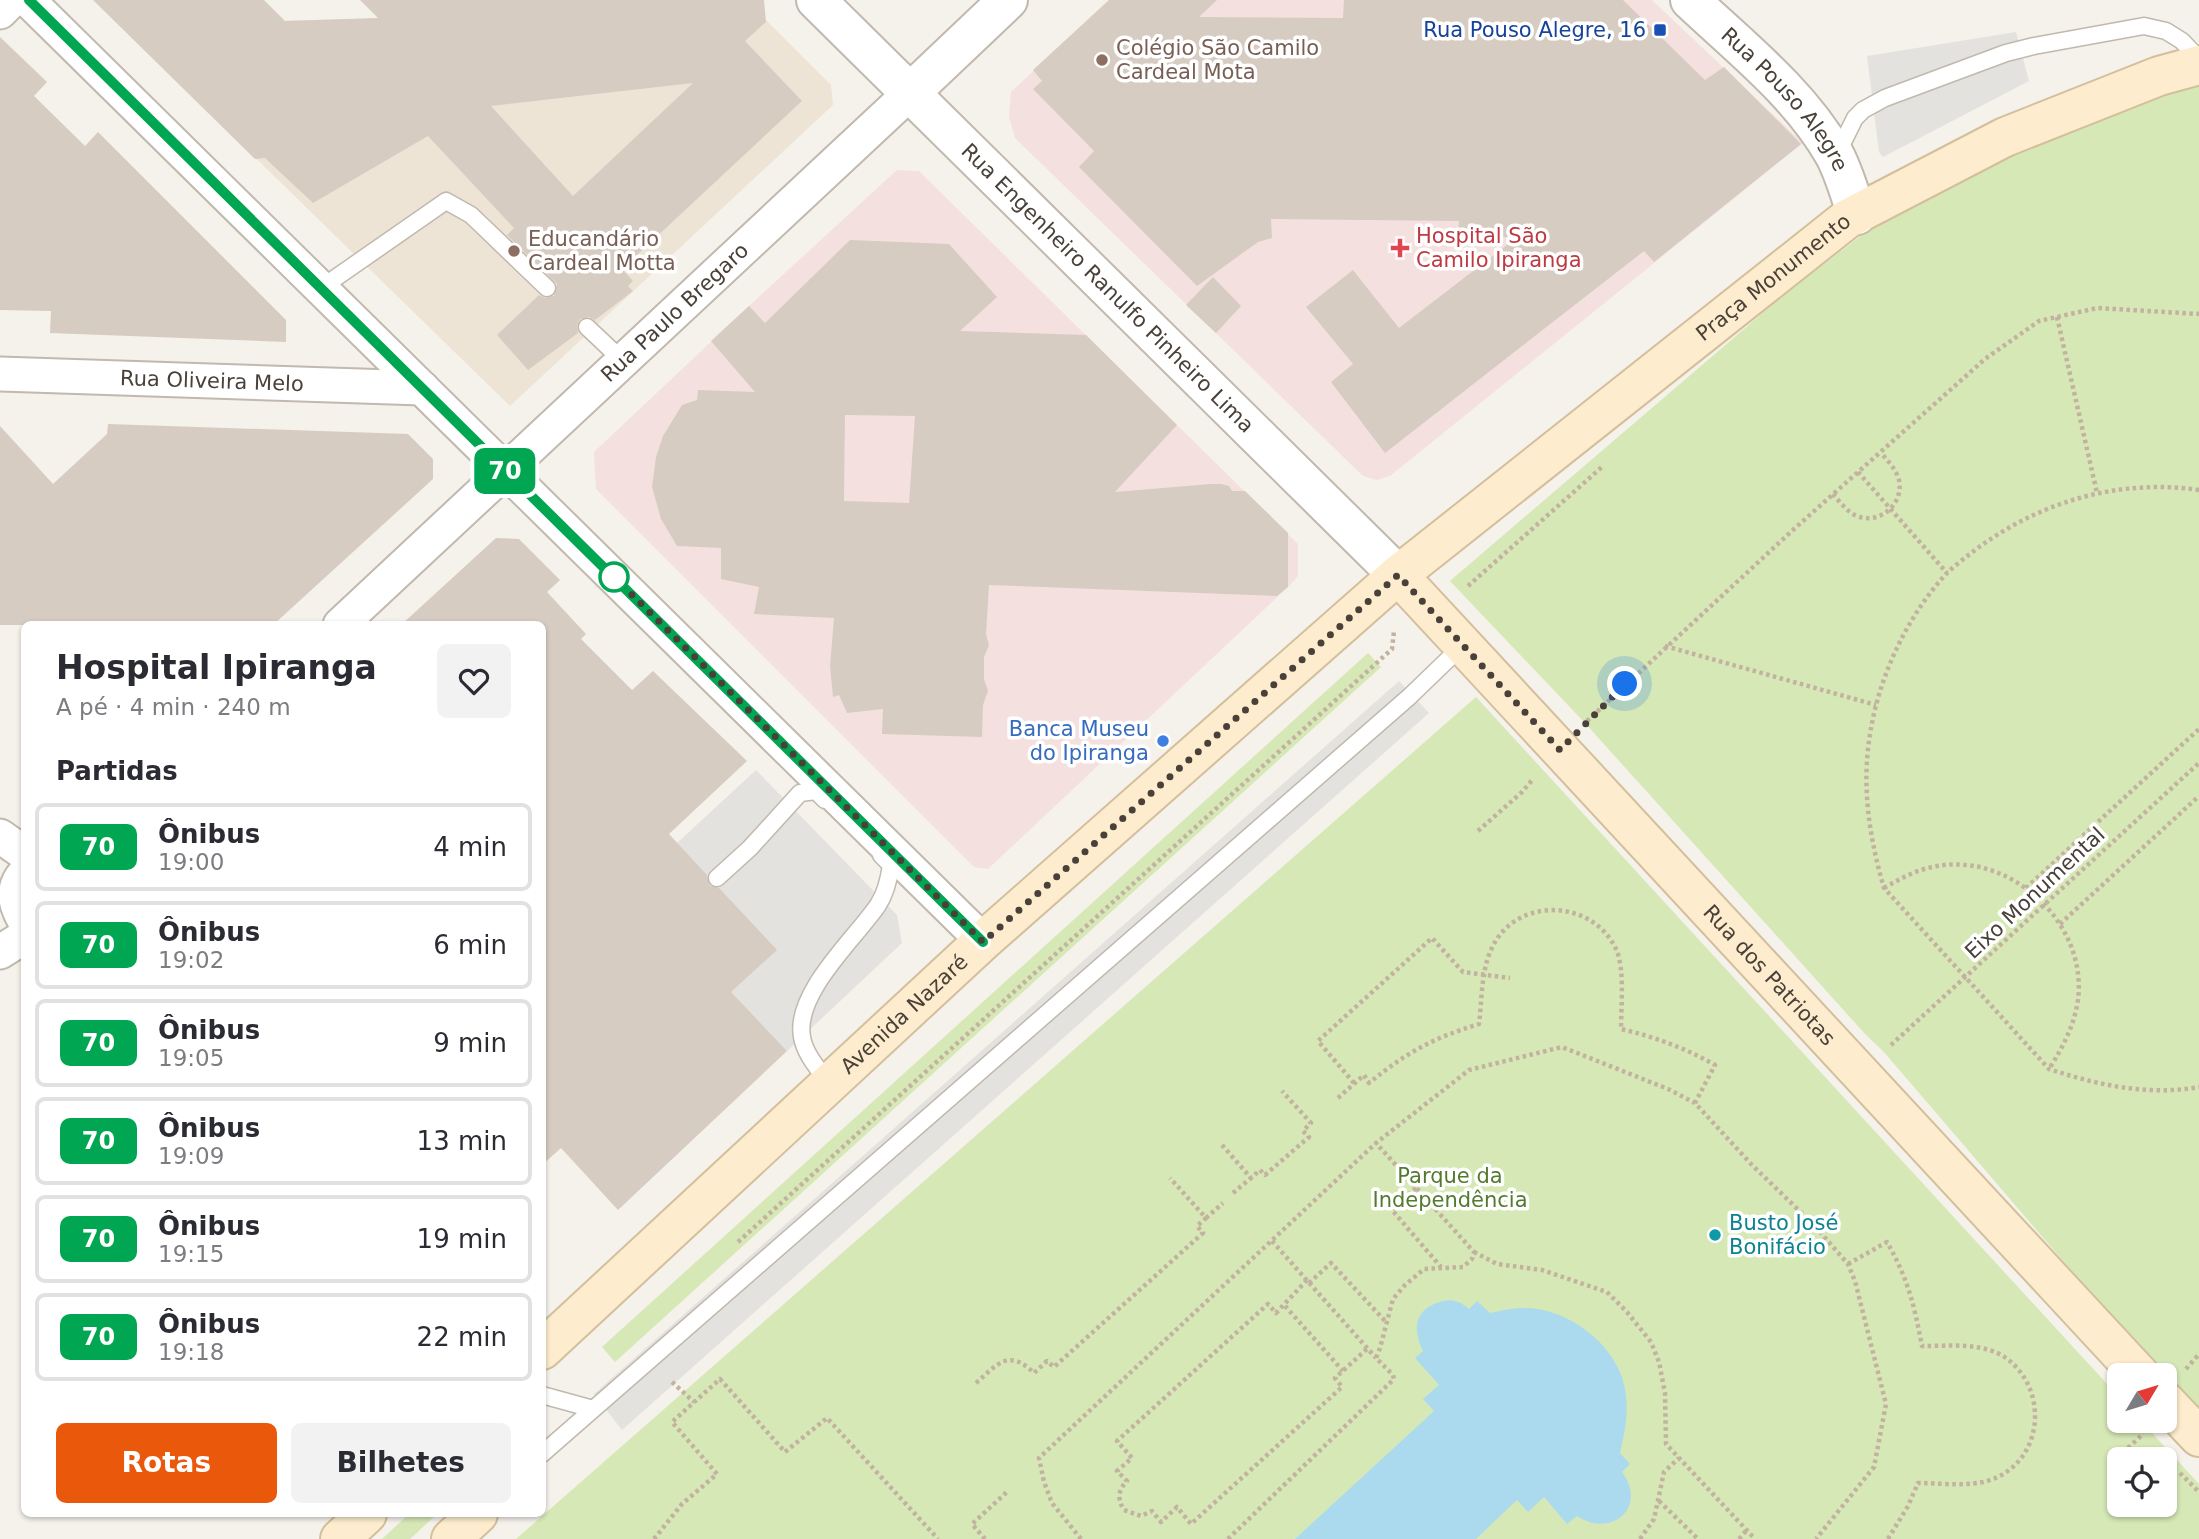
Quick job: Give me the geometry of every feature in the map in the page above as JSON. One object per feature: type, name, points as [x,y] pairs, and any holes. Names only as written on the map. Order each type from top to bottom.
[{"type":"main road","name":"Praça Monumento","points":[[1398,575],[1847,219],[2005,137],[2147,80],[2199,65]]},
{"type":"main road","name":"Rua dos Patriotas","points":[[1398,575],[2129,1363]]},
{"type":"main road","name":"Avenida Nazaré","points":[[546,1346],[983,942],[1398,575]]},
{"type":"main road","points":[[2177,1414],[2199,1437]]},
{"type":"main road","points":[[340,1539],[364,1517]]},
{"type":"main road","points":[[451,1539],[475,1517]]},
{"type":"street","points":[[0,12],[12,0]]},
{"type":"street","points":[[29,0],[983,942]]},
{"type":"street","name":"Rua Engenheiro Ranulfo Pinheiro Lima","points":[[816,0],[1398,575]]},
{"type":"street","name":"Rua Paulo Bregaro","points":[[344,621],[1008,0]]},
{"type":"street","name":"Rua Pouso Alegre","points":[[1690,0],[1786,90],[1815,124],[1835,157],[1857,215]]},
{"type":"street","name":"Rua Oliveira Melo","points":[[0,374],[422,388]]},
{"type":"street","points":[[0,836],[21,851]]},
{"type":"street","points":[[0,952],[21,939]]},
{"type":"lane","points":[[1835,157],[1855,118],[1863,110],[2006,53],[2144,26],[2165,31],[2182,41],[2199,58]]},
{"type":"lane","points":[[321,288],[446,201],[471,215],[547,288]]},
{"type":"lane","points":[[587,327],[623,362]]},
{"type":"lane","points":[[546,1450],[1429,678],[1463,645]]},
{"type":"lane","points":[[717,878],[750,848],[800,793],[816,791],[891,865],[888,885],[878,905],[833,960],[808,1001],[803,1017],[802,1036],[808,1056],[829,1084]]},
{"type":"lane","points":[[546,1396],[593,1409]]},
{"type":"path","points":[[1560,750],[1665,646],[1833,494],[1985,359],[2039,321],[2097,308],[2199,314]]},
{"type":"path","points":[[2057,317],[2097,493]]},
{"type":"path","points":[[1833,494],[1850,512],[1860,517],[1881,516],[1890,509],[1900,490],[1899,479],[1881,453]]},
{"type":"path","points":[[1468,586],[1607,463]]},
{"type":"path","points":[[1858,472],[1947,573]]},
{"type":"path","points":[[2199,490],[2138,487],[2097,493],[2042,510],[1992,537],[1947,573],[1911,624],[1893,657],[1876,705],[1869,741],[1867,803],[1874,852],[1884,888],[2049,1069],[2083,1080],[2119,1087],[2156,1090],[2199,1087]]},
{"type":"path","points":[[734,1245],[1392,649],[1398,575]]},
{"type":"path","points":[[1665,646],[1876,705]]},
{"type":"path","points":[[2026,888],[2199,729]]},
{"type":"path","name":"Eixo Monumental","points":[[1891,1045],[2199,763]]},
{"type":"path","points":[[1478,831],[1522,792]]},
{"type":"path","points":[[2060,924],[2199,796]]},
{"type":"path","points":[[1884,888],[1930,867],[1955,865],[1980,868],[2004,876],[2026,888],[2046,905],[2060,924],[2071,947],[2077,972],[2078,998],[2073,1023],[2063,1048],[2049,1069]]},
{"type":"path","points":[[1338,1098],[1364,1075],[1369,1083],[1423,1045],[1479,1024],[1491,949],[1504,930],[1521,917],[1543,909],[1565,910],[1586,917],[1604,931],[1616,950],[1622,972],[1621,1029],[1656,1037],[1715,1065],[1695,1103]]},
{"type":"path","points":[[1354,1083],[1318,1041],[1432,938],[1463,972],[1510,978]]},
{"type":"path","points":[[1081,1539],[1052,1503],[1039,1458],[1376,1143],[1469,1070],[1562,1047],[1668,1088],[1695,1103],[1752,1165],[1813,1224],[1848,1264],[1855,1281],[1886,1404],[1874,1467],[1816,1539]]},
{"type":"path","points":[[1233,1193],[1260,1170],[1265,1175],[1309,1137],[1303,1131],[1311,1123],[1282,1091]]},
{"type":"path","points":[[1376,1143],[1474,1252],[1497,1264],[1542,1270],[1607,1292],[1627,1312],[1651,1342],[1659,1362],[1665,1392],[1666,1444],[1755,1539]]},
{"type":"path","points":[[1222,1144],[1251,1178]]},
{"type":"path","points":[[1170,1178],[1206,1218]]},
{"type":"path","points":[[1416,1188],[1392,1210],[1441,1268]]},
{"type":"path","points":[[976,1383],[1005,1360],[1019,1360],[1034,1373],[1047,1361],[1054,1367],[1203,1233],[1197,1226],[1223,1203]]},
{"type":"path","points":[[1228,1539],[1395,1377],[1272,1241]]},
{"type":"path","points":[[1848,1264],[1887,1242],[1904,1273],[1916,1311],[1922,1346],[1983,1348],[2004,1357],[2021,1372],[2032,1391],[2036,1413],[2034,1436],[2024,1455],[2008,1471],[1987,1481],[1965,1484],[1918,1483],[1888,1539]]},
{"type":"path","points":[[1376,1358],[1393,1299],[1405,1285],[1424,1269],[1463,1267],[1472,1259],[1474,1252]]},
{"type":"path","points":[[1368,1348],[1335,1378],[1342,1387],[1191,1524],[1177,1507],[1161,1522],[1152,1510],[1141,1516],[1124,1510],[1119,1498],[1122,1486],[1127,1481],[1117,1471],[1132,1458],[1117,1441],[1268,1304],[1276,1313],[1308,1281],[1331,1263],[1387,1323]]},
{"type":"path","points":[[1285,1306],[1343,1371]]},
{"type":"path","points":[[654,1539],[682,1504],[717,1474],[672,1423],[720,1379],[785,1452],[827,1418],[938,1539]]},
{"type":"path","points":[[672,1382],[694,1402]]},
{"type":"path","points":[[2129,1447],[2143,1434]]},
{"type":"path","points":[[1640,1539],[1654,1519],[1664,1472],[1679,1458]]},
{"type":"path","points":[[985,1539],[972,1524],[1008,1491]]},
{"type":"path","points":[[1658,1500],[1698,1539]]},
{"type":"path","points":[[1739,1539],[1746,1531]]},
{"type":"shaded area","name":"Educandário Cardeal Motta","points":[[536,0],[746,0],[831,85],[833,105],[510,406],[119,25],[394,18]]},
{"type":"shaded area","name":"Hospital São Camilo Ipiranga","points":[[1110,0],[1652,0],[1803,143],[1390,476],[1377,480],[1363,476],[1015,138],[1009,117],[1011,92]]},
{"type":"shaded area","points":[[2016,32],[2029,81],[1883,157],[1879,152],[1867,56]]},
{"type":"shaded area","points":[[897,170],[919,171],[1298,544],[1298,576],[1288,587],[988,869],[974,867],[596,489],[594,452]]},
{"type":"shaded area","points":[[1399,681],[1429,713],[622,1430],[594,1394]]},
{"type":"shaded area","points":[[756,770],[897,915],[902,943],[787,1051],[699,960],[677,843]]},
{"type":"green space","points":[[2199,84],[2199,1419],[2177,1394],[2177,1363],[2151,1363],[1883,1051],[1585,723],[1450,581],[1786,293],[1883,219],[2044,129]]},
{"type":"green space","points":[[1368,653],[1381,667],[615,1362],[602,1347]]},
{"type":"green space","name":"Parque da Independência","points":[[1476,697],[2107,1384],[2107,1433],[2152,1433],[2165,1447],[2107,1447],[2107,1517],[2177,1517],[2177,1460],[2199,1484],[2199,1539],[516,1539],[541,1517],[546,1517],[546,1513]]},
{"type":"green space","points":[[406,1517],[434,1517],[410,1539],[382,1539]]},
{"type":"water","points":[[1451,1300],[1469,1309],[1477,1301],[1490,1313],[1522,1308],[1539,1309],[1572,1321],[1601,1344],[1620,1373],[1625,1389],[1625,1429],[1620,1453],[1630,1464],[1622,1472],[1629,1485],[1631,1497],[1628,1507],[1622,1516],[1613,1521],[1602,1524],[1577,1516],[1567,1524],[1544,1497],[1528,1512],[1517,1500],[1476,1539],[1295,1539],[1434,1411],[1423,1399],[1439,1385],[1415,1358],[1423,1351],[1417,1324],[1424,1310],[1431,1305]]},
{"type":"building","name":"Educandário Cardeal Motta","points":[[93,0],[264,0],[285,21],[378,18],[360,0],[764,0],[766,22],[745,41],[802,101],[622,269],[633,281],[628,286],[633,291],[595,320],[589,317],[580,319],[577,325],[578,333],[528,370],[497,335],[539,295],[545,298],[554,296],[557,284],[507,235],[514,228],[428,136],[313,203],[265,158],[255,159]],"holes":[[[693,83],[573,196],[491,106]]]},
{"type":"building","name":"Hospital São Camilo Ipiranga","points":[[1109,0],[1217,0],[1199,17],[1343,18],[1344,0],[1623,0],[1705,80],[1724,67],[1801,144],[1654,262],[1644,251],[1385,453],[1331,382],[1353,364],[1306,307],[1353,270],[1399,328],[1516,238],[1458,233],[1459,221],[1271,219],[1272,238],[1258,242],[1197,286],[1079,167],[1094,151],[1033,89],[1042,81],[1033,70]]},
{"type":"building","points":[[0,37],[47,82],[34,96],[85,146],[98,132],[286,320],[286,342],[50,333],[51,311],[0,310]]},
{"type":"building","points":[[850,240],[949,244],[997,297],[960,331],[1086,335],[1177,425],[1115,492],[1210,484],[1229,486],[1232,491],[1245,491],[1288,533],[1288,587],[1277,596],[989,585],[986,634],[989,645],[984,657],[984,679],[988,691],[983,705],[982,737],[882,734],[883,709],[847,713],[839,695],[833,697],[830,666],[834,618],[754,614],[759,587],[721,579],[721,548],[677,546],[661,519],[652,487],[656,457],[663,436],[682,405],[697,400],[698,390],[755,392],[711,341],[749,306],[765,323]],"holes":[[[845,415],[915,416],[909,503],[844,501]]]},
{"type":"building","points":[[1213,277],[1241,306],[1216,333],[1186,305]]},
{"type":"building","points":[[108,424],[408,434],[433,459],[433,479],[277,621],[21,621],[21,625],[0,625],[0,426],[53,484],[107,434]]},
{"type":"building","points":[[496,538],[519,539],[560,580],[547,592],[586,634],[581,639],[632,690],[653,671],[747,761],[669,834],[707,875],[710,886],[719,888],[777,950],[731,992],[787,1051],[618,1210],[561,1148],[546,1161],[546,621],[405,621]]},
{"type":"bus line","name":"70","points":[[29,0],[983,942]]},
{"type":"place","name":"Rua Pouso Alegre, 16","points":[[1660,30]]},
{"type":"place","name":"Colégio São Camilo Cardeal Mota","points":[[1102,60]]},
{"type":"place","name":"Hospital São Camilo Ipiranga","points":[[1400,248]]},
{"type":"place","name":"Educandário Cardeal Motta","points":[[514,251]]},
{"type":"place","name":"Banca Museu do Ipiranga","points":[[1163,741]]},
{"type":"place","name":"Busto José Bonifácio","points":[[1715,1235]]},
{"type":"route","points":[[614,577],[983,942],[1398,575],[1560,750],[1625,684]]}]
